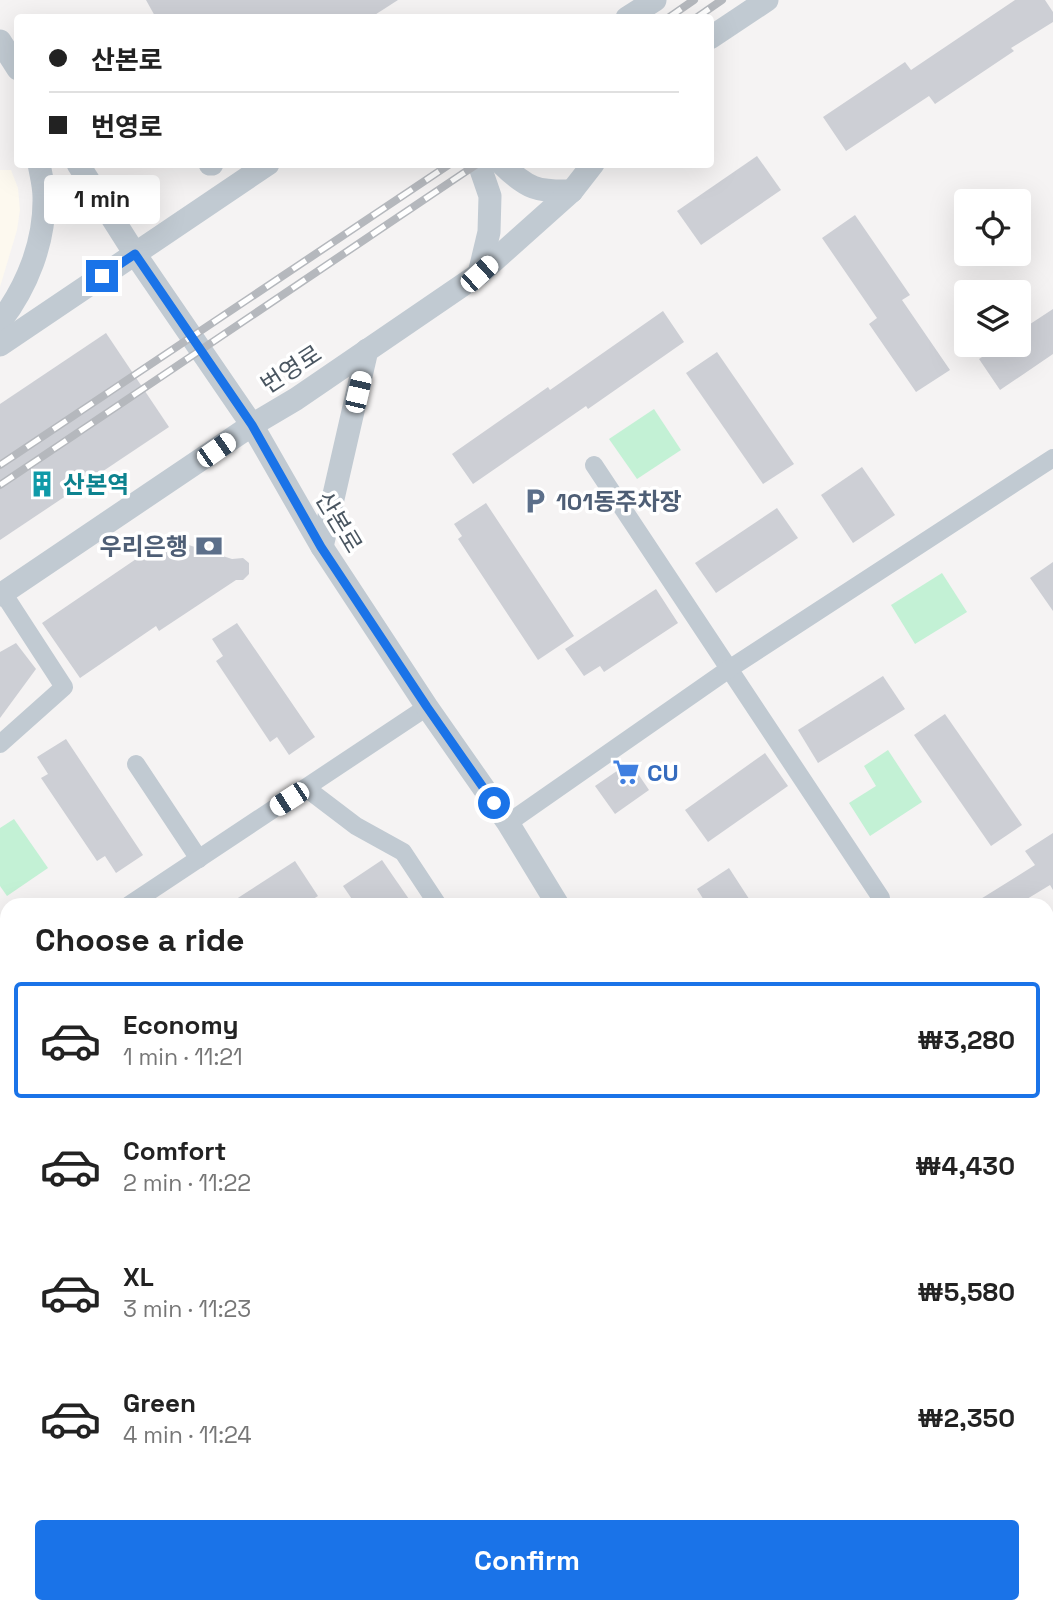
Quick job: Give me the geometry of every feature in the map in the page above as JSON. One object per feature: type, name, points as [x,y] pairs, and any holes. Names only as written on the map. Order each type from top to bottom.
[{"type":"street","points":[[634,14],[655,0]]},
{"type":"street","points":[[714,35],[767,0]]},
{"type":"street","points":[[0,41],[14,63]]},
{"type":"street","points":[[0,322],[17,300],[37,253],[44,196],[40,168]]},
{"type":"street","name":"산본로","points":[[81,168],[135,254],[252,425],[321,547],[508,823],[554,898]]},
{"type":"street","points":[[0,345],[262,168]]},
{"type":"street","points":[[479,274],[489,232],[490,196],[480,168]]},
{"type":"street","points":[[506,168],[521,183],[547,192],[572,191]]},
{"type":"street","name":"번영로","points":[[1,594],[479,274],[572,191],[590,168]]},
{"type":"street","points":[[321,547],[368,350]]},
{"type":"street","points":[[508,823],[729,669],[1053,458]]},
{"type":"street","points":[[594,465],[881,898]]},
{"type":"street","points":[[0,744],[64,687],[1,594]]},
{"type":"street","points":[[140,898],[427,707]]},
{"type":"street","points":[[136,764],[199,859]]},
{"type":"street","points":[[306,788],[356,826],[403,852],[433,898]]},
{"type":"shaded area","points":[[0,170],[11,170],[18,188],[20,210],[17,230],[0,287]]},
{"type":"green space","points":[[654,409],[681,450],[637,479],[609,439]]},
{"type":"green space","points":[[942,573],[967,612],[915,644],[891,605]]},
{"type":"green space","points":[[888,750],[922,802],[870,836],[849,803],[876,786],[864,766]]},
{"type":"green space","points":[[14,819],[48,868],[7,896],[0,886],[0,828]]},
{"type":"building","points":[[146,0],[398,0],[376,14],[154,14]]},
{"type":"building","points":[[1015,0],[1045,0],[1053,12],[1053,22],[1011,48],[1014,51],[935,104],[929,96],[846,151],[823,117],[905,62],[911,70]]},
{"type":"building","points":[[757,156],[781,190],[701,245],[677,211]]},
{"type":"building","points":[[855,215],[910,295],[902,300],[950,370],[916,392],[869,324],[877,318],[822,238]]},
{"type":"building","points":[[1053,309],[1053,354],[1000,390],[979,359],[1031,357],[1031,323]]},
{"type":"building","points":[[663,311],[684,342],[473,484],[452,454]]},
{"type":"building","name":"산본역","points":[[106,333],[169,427],[0,540],[0,404]]},
{"type":"building","points":[[717,352],[794,464],[763,484],[686,373]]},
{"type":"building","points":[[862,467],[895,515],[853,543],[821,495]]},
{"type":"building","points":[[486,503],[574,636],[538,660],[458,539],[462,536],[454,524]]},
{"type":"building","points":[[777,508],[798,538],[716,593],[695,563]]},
{"type":"building","points":[[167,538],[232,559],[243,558],[249,563],[249,574],[159,631],[156,626],[80,678],[42,623]]},
{"type":"building","points":[[1053,562],[1053,611],[1030,578]]},
{"type":"building","points":[[656,589],[678,623],[604,672],[600,666],[584,676],[565,649]]},
{"type":"building","points":[[237,623],[315,737],[289,755],[277,737],[270,742],[216,661],[223,656],[212,639]]},
{"type":"building","points":[[16,643],[36,669],[0,718],[0,652]]},
{"type":"building","points":[[883,676],[905,709],[818,763],[798,730]]},
{"type":"building","points":[[945,714],[1022,825],[991,846],[914,735]]},
{"type":"building","points":[[66,739],[143,855],[116,873],[105,856],[97,861],[41,778],[48,774],[37,757]]},
{"type":"building","points":[[765,753],[788,786],[708,842],[685,810]]},
{"type":"building","points":[[630,762],[649,790],[615,814],[595,786]]},
{"type":"building","points":[[1053,833],[1053,890],[1050,885],[1029,898],[982,898],[1035,865],[1025,851]]},
{"type":"building","points":[[382,860],[408,898],[351,898],[343,886]]},
{"type":"building","points":[[295,861],[318,896],[315,898],[238,898]]},
{"type":"building","points":[[729,868],[748,898],[703,898],[697,889]]},
{"type":"railway","points":[[674,14],[694,0]]},
{"type":"railway","points":[[702,14],[722,0]]},
{"type":"railway","points":[[0,465],[444,168]]},
{"type":"railway","points":[[0,485],[471,168]]},
{"type":"place","name":"산본역","points":[[42,484]]},
{"type":"place","name":"101동주차장","points":[[535,501]]},
{"type":"place","name":"우리은행","points":[[209,546]]},
{"type":"place","name":"CU","points":[[626,772]]},
{"type":"route","points":[[102,276],[135,254],[252,425],[321,547],[494,803]]}]
